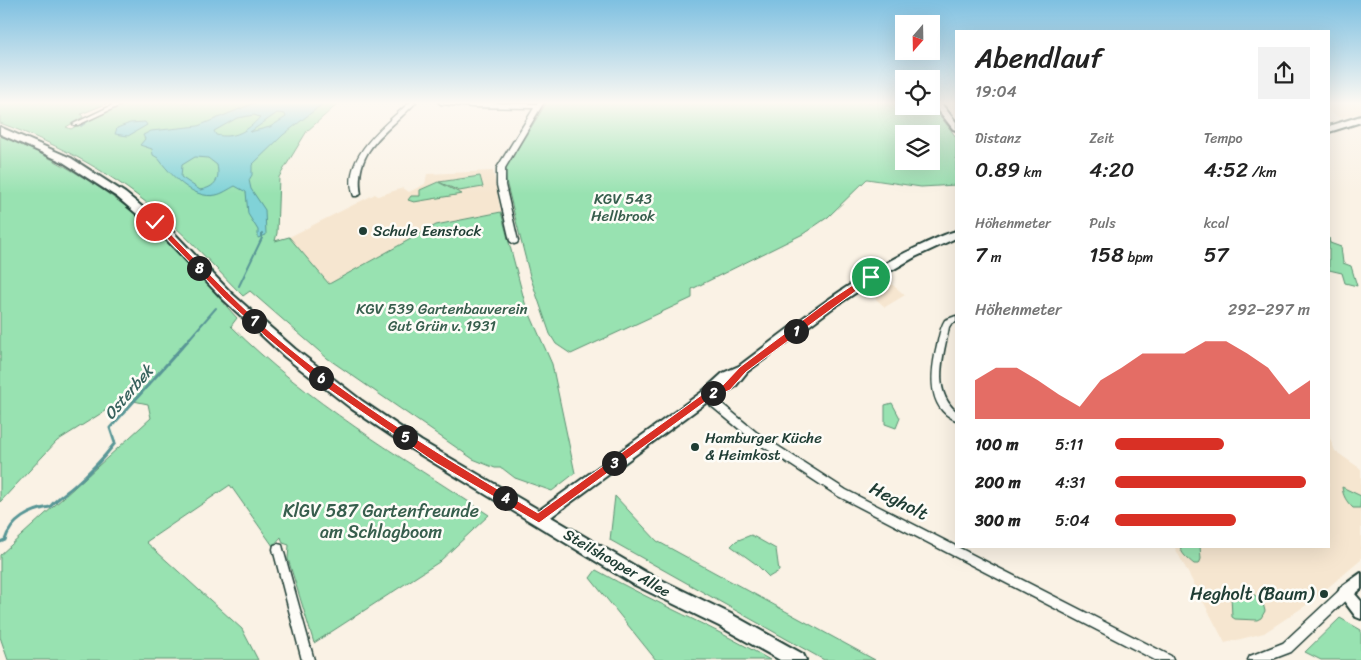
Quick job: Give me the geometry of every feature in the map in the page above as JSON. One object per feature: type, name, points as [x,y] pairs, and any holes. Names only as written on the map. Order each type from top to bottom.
[{"type":"main road","name":"Steilshooper Allee","points":[[6,133],[67,160],[111,187],[168,234],[226,296],[302,363],[357,405],[440,460],[666,592],[725,620],[797,660]]},
{"type":"street","points":[[357,194],[354,177],[359,161],[385,133]]},
{"type":"street","points":[[514,241],[500,185],[501,168],[522,133]]},
{"type":"street","points":[[539,518],[706,396],[731,384],[743,370],[863,282],[911,254],[955,234]]},
{"type":"street","points":[[955,318],[948,322],[945,327],[936,385],[938,396],[942,403],[955,415]]},
{"type":"street","name":"Hegholt","points":[[706,396],[753,435],[842,493],[1167,660]]},
{"type":"street","points":[[278,549],[308,660]]},
{"type":"street","points":[[1254,660],[1287,648],[1361,580]]},
{"type":"street","points":[[1345,593],[1361,612]]},
{"type":"shaded area","name":"Schule Eenstock","points":[[493,171],[501,212],[436,225],[329,284],[289,237],[375,194],[378,196],[403,188],[409,192],[425,184],[427,174]]},
{"type":"shaded area","points":[[889,282],[905,295],[885,307],[870,294]]},
{"type":"shaded area","points":[[1330,438],[1335,451],[1361,469],[1361,560],[1308,604],[1264,633],[1225,643],[1175,548],[1330,548]]},
{"type":"green space","name":"KGV 539 Gartenbauverein Gut Grün v. 1931","points":[[25,133],[306,133],[279,177],[275,241],[289,237],[329,284],[436,225],[501,212],[525,303],[552,364],[575,473],[552,491],[515,478],[502,468],[495,468],[473,459],[327,358],[250,291],[243,296],[195,246],[146,202],[107,175],[45,141]]},
{"type":"green space","name":"KGV 543 Hellbrook","points":[[528,133],[895,133],[895,170],[940,170],[940,133],[953,133],[955,136],[955,185],[921,187],[867,179],[828,217],[803,234],[692,289],[692,298],[571,354],[556,344],[550,334],[530,276],[506,181],[506,167]]},
{"type":"green space","name":"KlGV 587 Gartenfreunde am Schlagboom","points":[[0,136],[65,166],[125,206],[162,236],[191,265],[237,318],[231,326],[260,353],[355,427],[489,515],[439,562],[314,643],[288,559],[289,545],[283,543],[281,537],[273,546],[230,485],[146,542],[242,629],[258,660],[8,660],[0,637],[0,555],[151,418],[148,404],[124,399],[57,441],[0,502]]},
{"type":"green space","points":[[480,176],[483,187],[459,191],[439,182]]},
{"type":"green space","points":[[438,182],[462,194],[414,202],[408,200],[411,196],[420,196],[420,190]]},
{"type":"green space","points":[[1330,243],[1341,247],[1343,263],[1351,266],[1357,286],[1345,283],[1342,273],[1330,270]]},
{"type":"green space","points":[[892,403],[900,418],[896,428],[885,424],[885,405]]},
{"type":"green space","points":[[1342,487],[1361,496],[1360,508],[1353,508],[1348,503]]},
{"type":"green space","points":[[615,496],[657,541],[875,660],[824,660],[610,540]]},
{"type":"green space","points":[[751,535],[776,549],[779,571],[769,577],[756,564],[731,546],[736,541]]},
{"type":"green space","points":[[1181,548],[1200,548],[1201,559],[1199,564],[1194,564]]},
{"type":"green space","points":[[596,570],[770,660],[656,660],[590,578]]},
{"type":"green space","points":[[1248,591],[1262,600],[1265,611],[1261,618],[1257,620],[1235,619],[1232,617],[1231,595],[1240,597]]},
{"type":"green space","points":[[1340,618],[1361,630],[1361,660],[1321,660],[1305,652]]},
{"type":"water","points":[[115,133],[134,133],[128,136]]},
{"type":"water","points":[[147,133],[215,133],[216,135],[229,136],[240,133],[286,133],[252,165],[252,175],[249,180],[251,189],[265,210],[266,235],[258,238],[258,230],[248,214],[246,192],[235,186],[223,193],[207,196],[191,190],[153,155],[152,149],[140,145],[145,139],[143,135]],"holes":[[[195,157],[208,158],[217,165],[218,174],[216,182],[210,187],[200,190],[181,177],[182,165]]]},
{"type":"waterway","name":"Osterbek","points":[[239,286],[262,238],[262,233]]},
{"type":"waterway","name":"Osterbek","points":[[189,339],[216,308]]},
{"type":"waterway","name":"Osterbek","points":[[0,542],[5,540],[12,527],[22,517],[50,507],[101,460],[115,443],[110,428],[190,338]]},
{"type":"place","name":"Schule Eenstock","points":[[363,231]]},
{"type":"place","name":"Hamburger Küche & Heimkost","points":[[695,447]]},
{"type":"place","name":"Hegholt (Baum)","points":[[1324,594]]},
{"type":"route","points":[[155,222],[226,296],[269,335],[330,385],[386,425],[440,460],[539,518],[706,396],[734,382],[743,370],[830,304],[871,277]]}]
